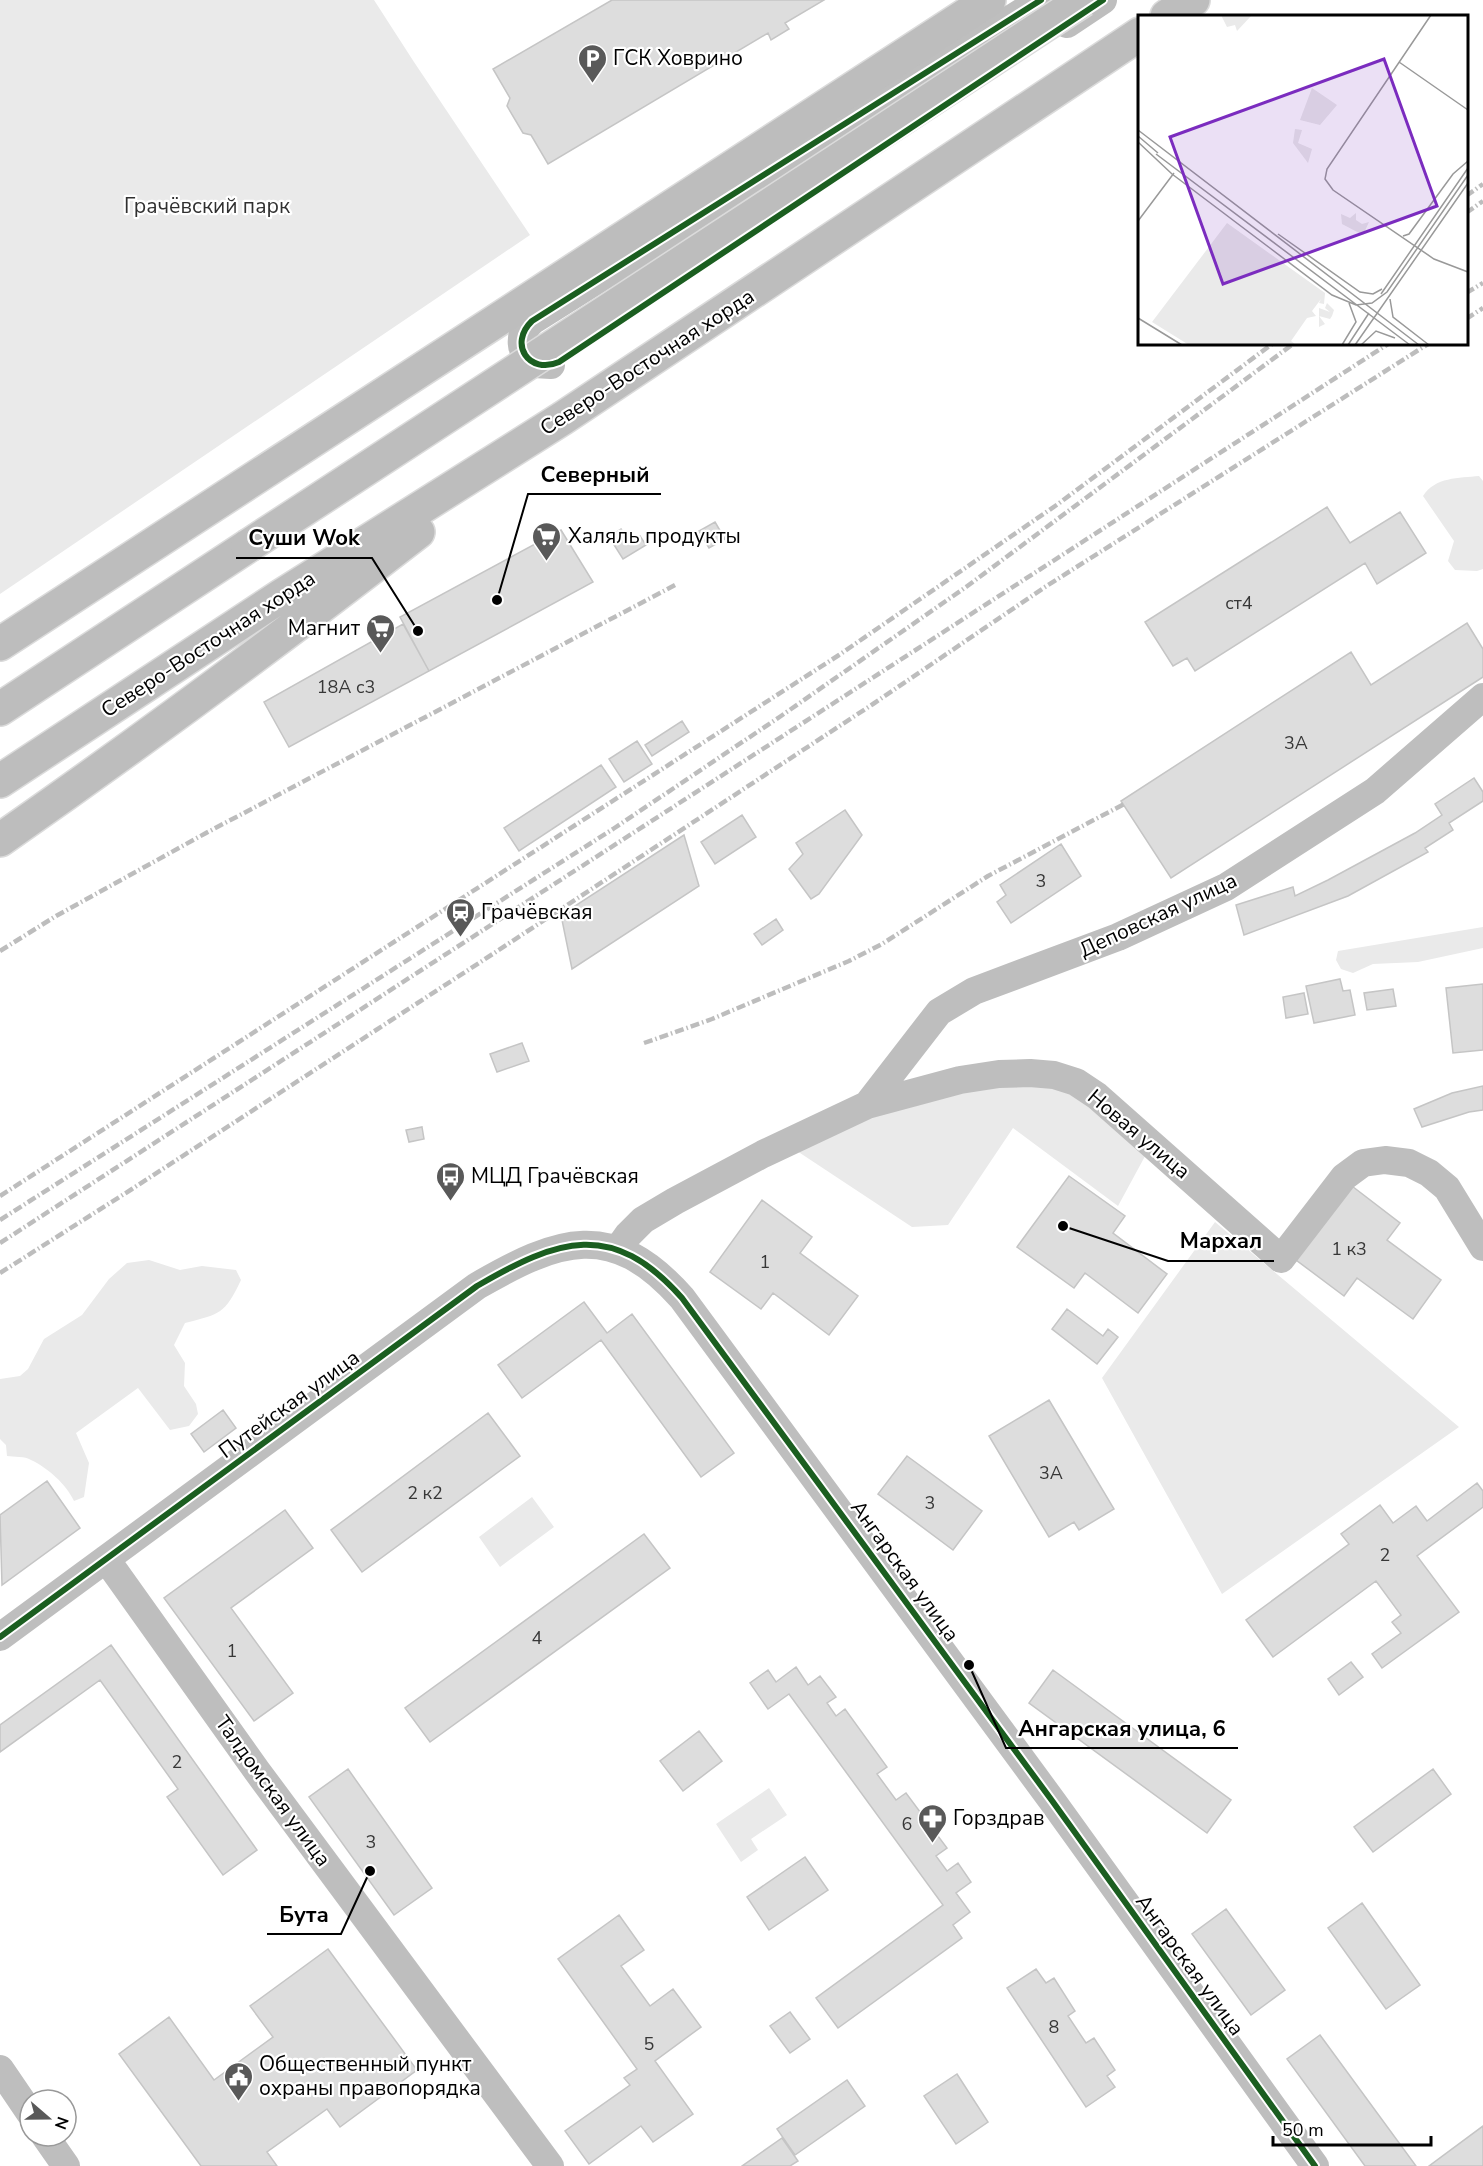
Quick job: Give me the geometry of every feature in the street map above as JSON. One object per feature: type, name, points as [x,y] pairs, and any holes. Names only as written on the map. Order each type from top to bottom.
[{"type":"main road","points":[[0,644],[988,0]]},
{"type":"main road","points":[[0,709],[1083,0]]},
{"type":"main road","points":[[1169,15],[1193,0]]},
{"type":"main road","name":"Северо-Восточная хорда","points":[[0,781],[281,596],[563,418],[1138,35]]},
{"type":"main road","points":[[0,840],[135,746],[292,629],[563,418]]},
{"type":"street","points":[[1041,0],[532,321],[525,327],[521,343],[528,358],[534,364],[543,366],[559,362],[1103,0]]},
{"type":"street","name":"Деповская улица","points":[[867,1105],[939,1012],[974,991],[1118,937],[1226,887],[1375,791],[1483,697]]},
{"type":"street","name":"Новая улица","points":[[618,1249],[627,1235],[643,1220],[675,1201],[764,1154],[867,1105],[960,1080],[999,1074],[1030,1073],[1054,1075],[1076,1082],[1114,1109],[1281,1259],[1344,1177],[1363,1163],[1385,1160],[1409,1163],[1429,1173],[1447,1188],[1483,1247]]},
{"type":"street","name":"Путейская улица","points":[[0,1637],[477,1287],[515,1265],[551,1249],[591,1244],[618,1249]]},
{"type":"street","name":"Ангарская улица","points":[[618,1249],[662,1275],[682,1298],[1048,1794],[1315,2166]]},
{"type":"street","name":"Талдомская улица","points":[[106,1559],[257,1771],[550,2166]]},
{"type":"street","points":[[0,2069],[18,2095]]},
{"type":"street","points":[[53,2148],[66,2166]]},
{"type":"green space","name":"Грачёвский парк","points":[[0,0],[374,0],[530,235],[0,594]]},
{"type":"green space","points":[[1479,476],[1483,481],[1483,569],[1455,570],[1448,561],[1454,541],[1423,496],[1434,485],[1441,482]]},
{"type":"green space","points":[[1483,927],[1483,948],[1418,962],[1373,964],[1353,973],[1341,969],[1336,960],[1338,951]]},
{"type":"green space","points":[[974,1083],[1074,1088],[1150,1147],[1118,1206],[1013,1128],[948,1225],[912,1227],[797,1151],[888,1108]]},
{"type":"green space","points":[[1215,1222],[1459,1427],[1222,1594],[1102,1378]]},
{"type":"green space","points":[[149,1260],[180,1270],[202,1266],[236,1270],[241,1280],[230,1300],[220,1311],[185,1323],[174,1345],[185,1363],[184,1386],[196,1404],[198,1414],[189,1426],[170,1430],[138,1388],[76,1433],[89,1463],[84,1497],[74,1501],[56,1477],[44,1467],[26,1458],[7,1456],[6,1445],[0,1439],[0,1379],[20,1376],[28,1369],[44,1339],[82,1315],[109,1279],[127,1263]]},
{"type":"green space","points":[[532,1497],[554,1527],[500,1567],[479,1537]]},
{"type":"green space","points":[[769,1788],[787,1815],[751,1839],[758,1850],[741,1862],[716,1824]]},
{"type":"building","name":"ГСК Ховрино","points":[[612,0],[824,0],[785,23],[789,29],[771,40],[768,33],[548,164],[531,135],[523,133],[507,106],[510,98],[493,69]]},
{"type":"building","points":[[1327,507],[1350,543],[1400,512],[1426,553],[1377,584],[1365,563],[1195,671],[1187,658],[1173,666],[1145,622]]},
{"type":"building","points":[[715,522],[725,539],[709,548],[699,531]]},
{"type":"building","points":[[621,529],[629,542],[640,536],[646,545],[623,559],[609,537]]},
{"type":"building","points":[[561,530],[593,582],[429,671],[400,617]]},
{"type":"building","points":[[1467,623],[1483,649],[1483,677],[1171,878],[1121,801],[1351,652],[1371,685]]},
{"type":"building","points":[[403,624],[429,671],[289,747],[264,702]]},
{"type":"building","points":[[682,721],[689,732],[652,756],[645,745]]},
{"type":"building","points":[[637,741],[652,764],[624,782],[609,759]]},
{"type":"building","points":[[601,765],[616,787],[519,851],[504,828]]},
{"type":"building","points":[[1474,778],[1483,792],[1483,801],[1449,823],[1453,830],[1425,848],[1428,852],[1348,896],[1244,935],[1236,905],[1293,887],[1295,896],[1328,880],[1415,833],[1442,815],[1435,804]]},
{"type":"building","points":[[845,810],[862,835],[819,894],[811,899],[789,869],[803,854],[796,843]]},
{"type":"building","points":[[742,815],[756,837],[715,864],[701,842]]},
{"type":"building","points":[[684,835],[699,886],[572,969],[561,915]]},
{"type":"building","points":[[1061,844],[1081,876],[1011,923],[997,902],[1006,895],[1000,885]]},
{"type":"building","points":[[776,919],[783,930],[762,945],[754,934]]},
{"type":"building","points":[[1340,979],[1343,991],[1350,990],[1355,1015],[1314,1023],[1306,986]]},
{"type":"building","points":[[1483,984],[1483,1050],[1453,1053],[1446,988]]},
{"type":"building","points":[[1393,989],[1396,1006],[1367,1010],[1364,993]]},
{"type":"building","points":[[1304,993],[1308,1014],[1286,1018],[1283,997]]},
{"type":"building","points":[[522,1043],[529,1061],[497,1072],[490,1054]]},
{"type":"building","points":[[1483,1086],[1483,1110],[1469,1112],[1422,1127],[1414,1109],[1452,1093]]},
{"type":"building","points":[[422,1127],[424,1139],[409,1142],[406,1130]]},
{"type":"building","points":[[1069,1176],[1125,1216],[1113,1233],[1167,1274],[1138,1313],[1085,1273],[1074,1288],[1017,1247]]},
{"type":"building","points":[[1348,1183],[1400,1223],[1387,1240],[1441,1280],[1413,1319],[1357,1278],[1344,1296],[1292,1257]]},
{"type":"building","points":[[762,1200],[812,1237],[800,1253],[858,1296],[829,1335],[773,1293],[761,1309],[710,1272]]},
{"type":"building","points":[[584,1302],[607,1333],[632,1314],[734,1453],[701,1477],[601,1340],[522,1398],[498,1365]]},
{"type":"building","points":[[1067,1309],[1103,1336],[1108,1329],[1118,1337],[1097,1364],[1052,1329]]},
{"type":"building","points":[[1049,1400],[1114,1509],[1079,1530],[1074,1522],[1049,1537],[989,1436]]},
{"type":"building","points":[[223,1410],[236,1428],[204,1452],[191,1434]]},
{"type":"building","points":[[488,1413],[520,1456],[362,1572],[331,1530]]},
{"type":"building","points":[[907,1456],[982,1511],[953,1550],[878,1494]]},
{"type":"building","points":[[47,1481],[80,1528],[2,1585],[0,1515]]},
{"type":"building","points":[[1477,1483],[1483,1491],[1483,1507],[1417,1556],[1459,1612],[1382,1668],[1372,1654],[1401,1633],[1392,1622],[1401,1615],[1376,1581],[1273,1657],[1246,1620],[1349,1544],[1341,1534],[1380,1505],[1393,1523],[1416,1506],[1427,1521]]},
{"type":"building","points":[[285,1510],[313,1548],[231,1608],[293,1693],[254,1721],[164,1598]]},
{"type":"building","points":[[644,1534],[670,1568],[430,1742],[405,1708]]},
{"type":"building","points":[[111,1645],[257,1850],[223,1875],[167,1797],[178,1789],[100,1680],[0,1752],[0,1725]]},
{"type":"building","points":[[1351,1662],[1363,1677],[1339,1695],[1328,1679]]},
{"type":"building","points":[[796,1667],[808,1685],[820,1676],[836,1697],[827,1703],[836,1716],[845,1709],[887,1767],[877,1774],[896,1800],[906,1793],[947,1848],[936,1856],[947,1871],[958,1863],[971,1882],[956,1893],[970,1912],[953,1925],[962,1938],[838,2028],[816,1998],[943,1905],[789,1694],[768,1709],[750,1683],[768,1670],[776,1682]]},
{"type":"building","points":[[1053,1670],[1231,1800],[1207,1833],[1029,1703]]},
{"type":"building","points":[[699,1731],[722,1761],[683,1791],[660,1761]]},
{"type":"building","points":[[348,1769],[432,1888],[394,1915],[309,1797]]},
{"type":"building","points":[[1433,1769],[1451,1794],[1373,1852],[1354,1827]]},
{"type":"building","points":[[805,1857],[828,1890],[769,1930],[747,1897]]},
{"type":"building","points":[[1362,1903],[1420,1985],[1386,2009],[1328,1928]]},
{"type":"building","points":[[1226,1909],[1285,1990],[1251,2015],[1192,1934]]},
{"type":"building","points":[[619,1915],[644,1950],[621,1966],[650,2006],[673,1989],[701,2027],[655,2061],[693,2114],[653,2142],[641,2126],[589,2164],[565,2131],[630,2085],[624,2078],[637,2069],[558,1959]]},
{"type":"building","points":[[328,1949],[417,2070],[340,2127],[327,2109],[267,2152],[277,2166],[201,2166],[119,2054],[169,2017],[214,2080],[273,2037],[250,2006]]},
{"type":"building","points":[[1036,1969],[1046,1983],[1054,1978],[1075,2011],[1068,2016],[1086,2043],[1094,2038],[1115,2070],[1107,2076],[1115,2087],[1086,2107],[1007,1988]]},
{"type":"building","points":[[790,2012],[810,2039],[790,2053],[770,2026]]},
{"type":"building","points":[[1320,2035],[1416,2166],[1365,2166],[1287,2059]]},
{"type":"building","points":[[957,2074],[988,2122],[956,2144],[924,2096]]},
{"type":"building","points":[[847,2080],[865,2106],[795,2155],[777,2129]]},
{"type":"building","points":[[1483,2126],[1483,2166],[1429,2166]]},
{"type":"building","points":[[782,2138],[798,2161],[790,2166],[742,2166]]},
{"type":"railway","points":[[1468,195],[1483,184]]},
{"type":"railway","points":[[1468,212],[1483,201]]},
{"type":"railway","points":[[1468,292],[1483,283]]},
{"type":"railway","points":[[1468,318],[1483,308]]},
{"type":"railway","points":[[0,1196],[839,655],[1058,504],[1271,345]]},
{"type":"railway","points":[[0,1220],[613,829],[781,716],[966,587],[1292,345]]},
{"type":"railway","points":[[0,1243],[1386,345]]},
{"type":"railway","points":[[0,1273],[479,963],[873,704],[1045,587],[1426,345]]},
{"type":"railway","points":[[0,951],[56,916],[206,833],[677,584]]},
{"type":"railway","points":[[644,1043],[712,1019],[849,961],[882,944],[988,876],[1126,803]]},
{"type":"cycle path","points":[[1041,0],[532,321],[522,339],[525,355],[531,361],[539,364],[548,365],[559,362],[1103,0]]},
{"type":"cycle path","points":[[0,1637],[477,1286],[533,1257],[559,1248],[584,1245],[608,1247],[632,1256],[656,1273],[682,1298],[1053,1802],[1315,2166]]},
{"type":"place","name":"ГСК Ховрино","points":[[592,84]]},
{"type":"place","name":"Халяль продукты","points":[[547,562]]},
{"type":"place","name":"Северный","points":[[497,600]]},
{"type":"place","name":"Суши Wok","points":[[418,631]]},
{"type":"place","name":"Магнит","points":[[381,654]]},
{"type":"place","name":"Грачёвская","points":[[460,938]]},
{"type":"place","name":"МЦД Грачёвская","points":[[450,1202]]},
{"type":"place","name":"Мархал","points":[[1063,1226]]},
{"type":"place","name":"Ангарская улица, 6","points":[[969,1665]]},
{"type":"place","name":"Горздрав","points":[[932,1844]]},
{"type":"place","name":"Бута","points":[[370,1871]]},
{"type":"place","name":"Общественный пункт охраны правопорядка","points":[[238,2102]]}]
